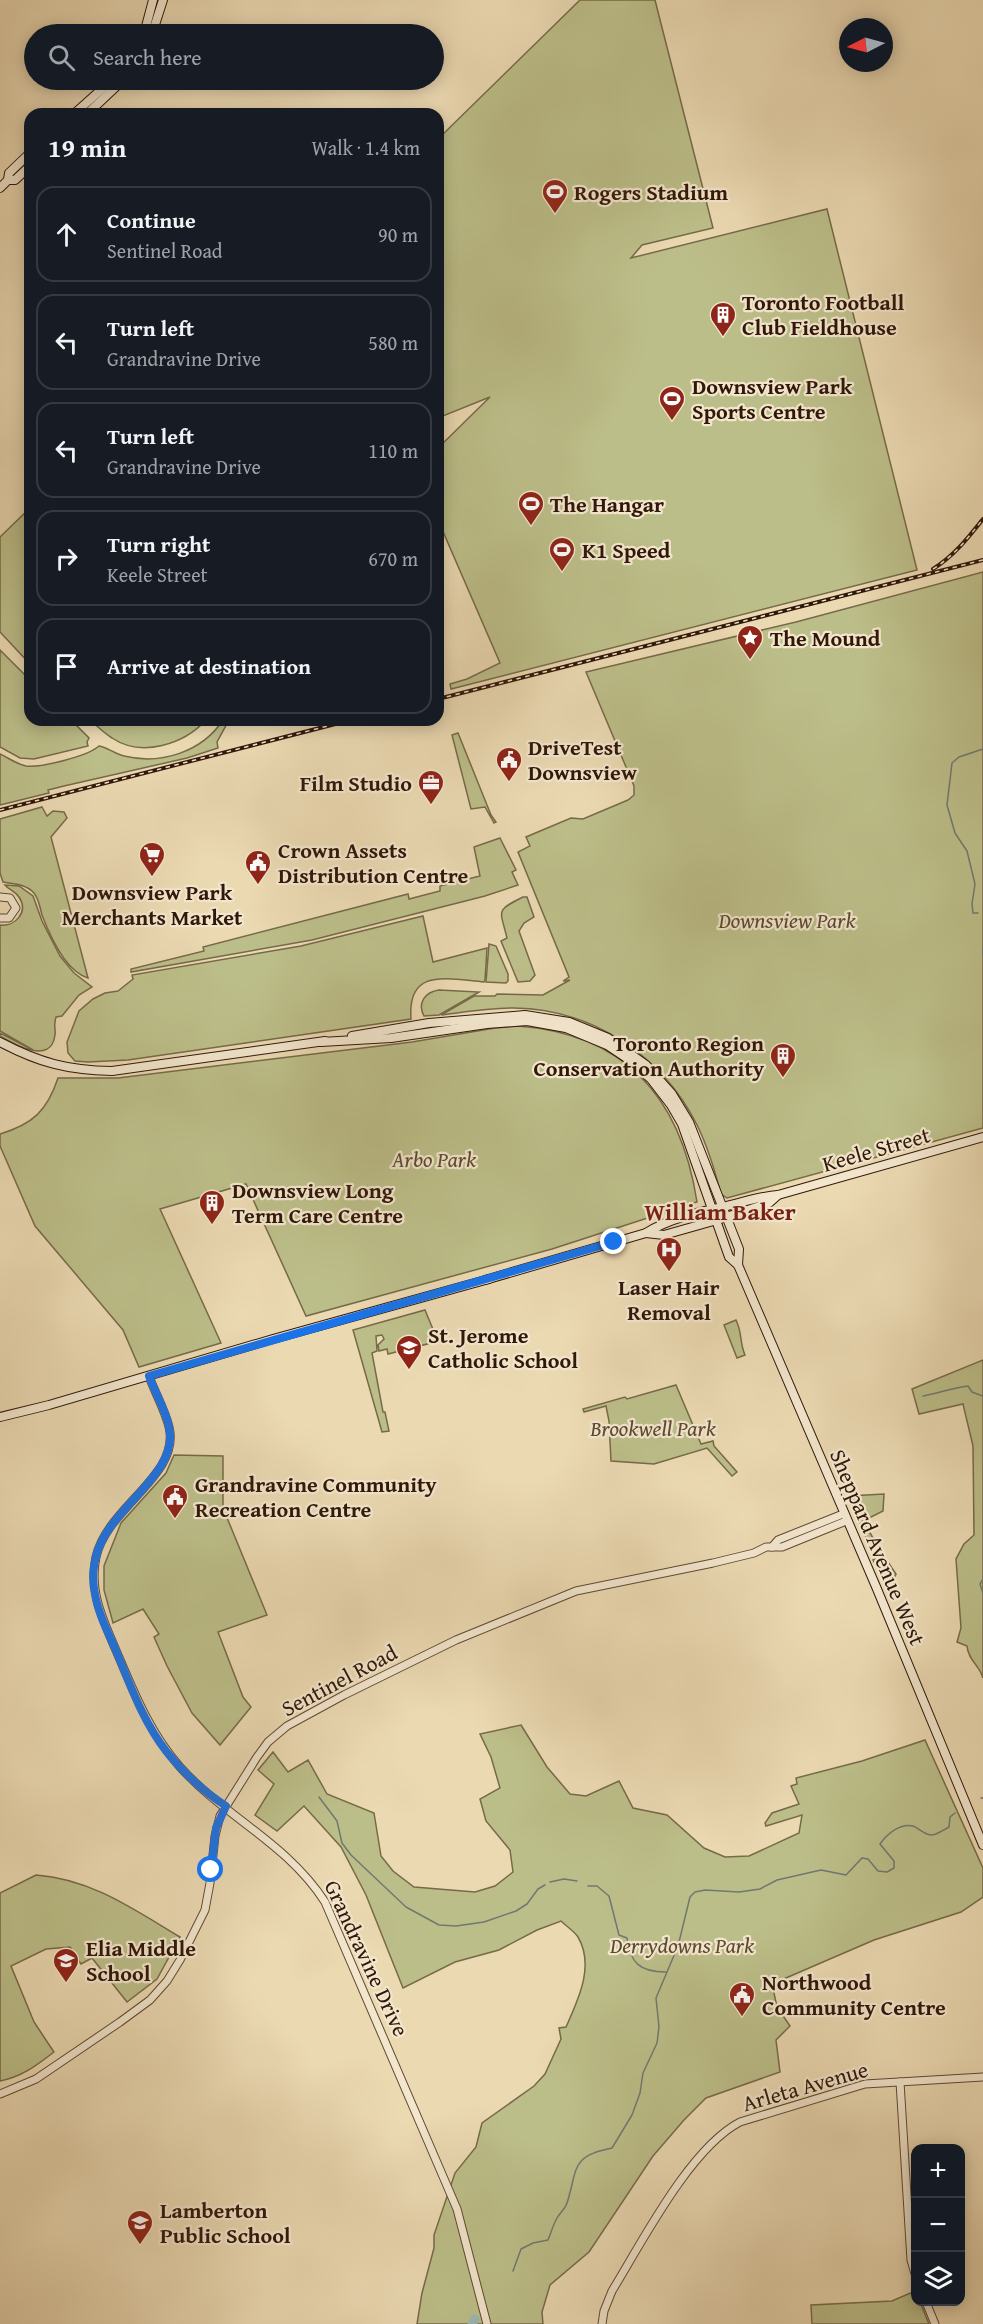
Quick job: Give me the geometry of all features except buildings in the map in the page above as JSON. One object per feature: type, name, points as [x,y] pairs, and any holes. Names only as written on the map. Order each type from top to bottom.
[{"type":"main road","points":[[147,24],[153,0]]},
{"type":"main road","points":[[156,24],[163,0]]},
{"type":"main road","points":[[81,108],[101,90]]},
{"type":"main road","points":[[93,108],[112,90]]},
{"type":"main road","points":[[0,188],[8,180],[9,173],[24,159]]},
{"type":"main road","points":[[8,180],[15,180],[24,172]]},
{"type":"main road","name":"Sheppard Avenue West","points":[[0,1042],[52,1065],[112,1071],[321,1042],[389,1029],[504,1015],[557,1019],[589,1029],[630,1052],[646,1065],[672,1095],[698,1140],[739,1249],[738,1265]]},
{"type":"main road","name":"Sheppard Avenue West","points":[[321,1042],[391,1038],[527,1021],[556,1025],[587,1035],[626,1057],[651,1079],[682,1124],[729,1257],[738,1265],[983,1845]]},
{"type":"main road","name":"Keele Street","points":[[0,1418],[646,1233],[661,1224],[711,1208],[778,1195],[983,1137]]},
{"type":"main road","name":"Keele Street","points":[[646,1233],[664,1235],[717,1220],[769,1203],[778,1195]]},
{"type":"street","points":[[0,897],[10,898],[16,908],[9,918],[0,918]]},
{"type":"street","name":"Grandravine Drive","points":[[149,1376],[169,1426],[169,1450],[156,1474],[116,1518],[101,1540],[96,1558],[94,1591],[99,1610],[142,1713],[181,1768],[289,1858],[310,1880],[325,1902],[458,2209],[488,2324]]},
{"type":"street","name":"Sentinel Road","points":[[0,2094],[36,2079],[150,2000],[167,1981],[205,1910],[215,1835],[220,1816],[256,1757],[268,1742],[287,1726],[456,1640],[576,1591],[713,1563],[772,1547],[782,1547],[845,1518]]},
{"type":"street","name":"Arleta Avenue","points":[[602,2324],[604,2311],[612,2291],[679,2181],[730,2127],[853,2087],[983,2078]]},
{"type":"street","points":[[900,2082],[911,2260]]},
{"type":"street","points":[[928,2306],[935,2324]]},
{"type":"green space","name":"Downsview Park Sports Centre","points":[[580,0],[655,0],[713,228],[642,245],[631,258],[827,209],[917,570],[451,689],[450,684],[467,679],[500,663],[444,534],[444,442],[490,397],[444,416],[444,133]]},
{"type":"green space","points":[[24,514],[24,658],[0,632],[0,537]]},
{"type":"green space","name":"Downsview Park","points":[[983,572],[983,1128],[727,1198],[721,1194],[705,1142],[682,1100],[645,1058],[622,1041],[597,1027],[543,1010],[505,1008],[441,1015],[474,996],[543,995],[570,980],[563,981],[569,977],[518,852],[530,846],[526,837],[571,818],[583,819],[628,800],[634,795],[634,786],[586,672],[796,622]]},
{"type":"green space","points":[[0,650],[24,674],[24,726],[77,726],[89,738],[88,746],[34,759],[20,758],[0,747]]},
{"type":"green space","points":[[97,726],[199,726],[186,736],[162,746],[136,747],[109,736]]},
{"type":"green space","points":[[218,726],[226,726],[217,742],[218,748],[187,758],[48,790],[49,793],[0,805],[0,754],[26,766],[33,766],[64,761],[85,754],[99,746],[121,755],[152,759],[192,748]]},
{"type":"green space","points":[[458,733],[491,815],[496,822],[494,823],[485,807],[471,809],[452,735]]},
{"type":"green space","points":[[42,807],[47,816],[53,811],[64,812],[67,818],[51,837],[88,978],[72,968],[59,952],[34,893],[24,886],[3,882],[0,873],[0,819]]},
{"type":"green space","points":[[500,838],[516,870],[512,872],[518,885],[485,896],[312,940],[131,972],[131,969],[204,951],[203,947],[408,894],[409,899],[440,891],[440,886],[480,876],[474,847]]},
{"type":"green space","points":[[5,885],[19,886],[33,896],[42,921],[60,956],[74,973],[92,987],[79,995],[62,1016],[56,1017],[52,1044],[40,1051],[31,1050],[14,1044],[0,1036],[0,1033],[33,1050],[0,1031],[0,925],[11,924],[15,921],[22,908],[19,897]]},
{"type":"green space","points":[[527,897],[534,917],[524,923],[519,931],[535,975],[530,981],[518,982],[501,941],[507,938],[502,912],[508,905]]},
{"type":"green space","points":[[423,916],[433,962],[487,948],[485,980],[484,982],[444,979],[423,984],[416,991],[412,1002],[411,1019],[128,1060],[75,1061],[68,1053],[67,1042],[79,1011],[93,999],[105,993],[118,991],[133,979],[132,975],[301,946]]},
{"type":"green space","points":[[489,944],[496,946],[508,974],[506,983],[486,982]]},
{"type":"green space","points":[[439,990],[479,992],[439,1015],[424,1016],[421,1007],[424,999],[430,993]]},
{"type":"green space","name":"Arbo Park","points":[[518,1026],[556,1032],[589,1042],[618,1058],[642,1078],[662,1103],[677,1132],[689,1165],[697,1202],[552,1249],[306,1316],[246,1184],[160,1209],[221,1343],[139,1367],[123,1330],[35,1226],[0,1146],[0,1134],[30,1121],[44,1108],[58,1078],[118,1078],[412,1042]]},
{"type":"green space","points":[[425,1310],[437,1339],[435,1342],[388,1354],[387,1349],[379,1351],[378,1345],[384,1339],[382,1335],[376,1336],[377,1351],[372,1353],[383,1412],[385,1412],[389,1431],[382,1432],[353,1330]]},
{"type":"green space","points":[[736,1320],[745,1355],[737,1358],[724,1325]]},
{"type":"green space","points":[[983,1360],[983,1678],[969,1655],[967,1646],[957,1642],[961,1628],[956,1559],[964,1544],[974,1535],[973,1446],[963,1404],[919,1414],[912,1389]]},
{"type":"green space","name":"Brookwell Park","points":[[676,1385],[701,1444],[713,1441],[714,1446],[737,1472],[732,1476],[707,1448],[654,1464],[611,1461],[606,1406],[584,1412],[583,1409]]},
{"type":"green space","points":[[174,1455],[223,1456],[223,1508],[267,1615],[218,1632],[243,1697],[251,1707],[220,1745],[192,1713],[154,1637],[159,1634],[143,1609],[113,1623],[104,1590],[104,1566],[121,1523],[166,1473]]},
{"type":"green space","points":[[884,1494],[883,1511],[863,1521],[876,1543],[870,1547],[849,1496]]},
{"type":"green space","points":[[884,1556],[896,1574],[889,1590],[873,1560]]},
{"type":"green space","name":"Derrydowns Park","points":[[521,1725],[547,1767],[570,1794],[586,1796],[619,1781],[633,1808],[667,1815],[704,1848],[725,1857],[749,1856],[799,1833],[802,1815],[766,1826],[765,1823],[772,1813],[799,1804],[791,1786],[797,1784],[796,1778],[862,1761],[925,1740],[983,1868],[983,1897],[961,1912],[874,1940],[772,1984],[777,2007],[790,2026],[776,2040],[780,2072],[706,2098],[684,2120],[653,2156],[589,2252],[550,2285],[542,2312],[543,2324],[417,2324],[422,2293],[434,2248],[434,2235],[455,2173],[476,2147],[482,2123],[534,2086],[545,2074],[561,2039],[559,2028],[566,2027],[580,1994],[585,1971],[583,1948],[578,1937],[561,1921],[537,1930],[499,1950],[455,1962],[403,1988],[366,1895],[341,1847],[304,1806],[277,1831],[255,1815],[274,1784],[258,1770],[273,1752],[288,1772],[308,1760],[327,1794],[374,1813],[381,1856],[393,1871],[414,1887],[475,1892],[495,1886],[513,1872],[510,1850],[486,1821],[480,1799],[500,1788],[491,1757],[480,1734]]},
{"type":"green space","points":[[36,1875],[75,1882],[93,1889],[128,1906],[180,1937],[157,1979],[127,2002],[92,1958],[81,1964],[70,1947],[46,1949],[11,1966],[34,2022],[54,2052],[22,2073],[0,2081],[0,1893]]},
{"type":"green space","points":[[911,2293],[911,2306],[922,2306],[929,2324],[812,2324],[811,2305],[892,2301]]},
{"type":"waterway","points":[[978,913],[973,913],[975,884],[967,851],[955,833],[947,805],[952,763],[959,757],[983,749]]},
{"type":"waterway","points":[[983,946],[983,955]]},
{"type":"waterway","points":[[923,1396],[968,1386],[972,1392],[983,1396]]},
{"type":"waterway","points":[[983,1579],[980,1584],[983,1593]]},
{"type":"waterway","points":[[319,1797],[337,1821],[342,1843],[351,1855],[406,1907],[439,1925],[456,1926],[484,1922],[516,1911],[527,1904],[538,1889],[545,1885]]},
{"type":"waterway","points":[[513,2271],[521,2249],[533,2243],[548,2240],[566,2205],[575,2173],[582,2160],[598,2151],[612,2148],[632,2115],[640,2093],[643,2073],[657,2043],[659,2027],[656,1998],[678,1946],[690,1897],[695,1892],[705,1890],[739,1892],[760,1889],[777,1880],[821,1870],[846,1875],[862,1858],[868,1859],[878,1871],[887,1872],[894,1868],[894,1861],[880,1844],[890,1833],[903,1826],[913,1826],[928,1834],[936,1834],[949,1827],[950,1817],[955,1813]]},
{"type":"waterway","points":[[550,1882],[564,1879],[577,1881]]},
{"type":"waterway","points":[[588,1886],[597,1886],[609,1896],[619,1935],[627,1938],[634,1960],[643,1968],[666,1972]]},
{"type":"waterway","points":[[472,2324],[475,2319]]},
{"type":"railway","points":[[933,569],[954,552],[983,519]]},
{"type":"railway","points":[[444,697],[983,560]]},
{"type":"railway","points":[[0,810],[328,726]]},
{"type":"place","name":"Rogers Stadium","points":[[555,215]]},
{"type":"place","name":"Toronto Football Club Fieldhouse","points":[[723,338]]},
{"type":"place","name":"Downsview Park Sports Centre","points":[[672,422]]},
{"type":"place","name":"The Hangar","points":[[531,527]]},
{"type":"place","name":"K1 Speed","points":[[562,573]]},
{"type":"place","name":"The Mound","points":[[750,661]]},
{"type":"place","name":"DriveTest Downsview","points":[[509,783]]},
{"type":"place","name":"Film Studio","points":[[431,806]]},
{"type":"place","name":"Downsview Park Merchants Market","points":[[152,878]]},
{"type":"place","name":"Crown Assets Distribution Centre","points":[[258,886]]},
{"type":"place","name":"Toronto Region Conservation Authority","points":[[783,1079]]},
{"type":"place","name":"Downsview Long Term Care Centre","points":[[212,1226]]},
{"type":"place","name":"Laser Hair Removal","points":[[669,1273]]},
{"type":"place","name":"St. Jerome Catholic School","points":[[409,1371]]},
{"type":"place","name":"Grandravine Community Recreation Centre","points":[[175,1520]]},
{"type":"place","name":"Elia Middle School","points":[[66,1984]]},
{"type":"place","name":"Northwood Community Centre","points":[[742,2018]]},
{"type":"place","name":"Lamberton Public School","points":[[140,2246]]},
{"type":"district","name":"William Baker","points":[[720,1212]]},
{"type":"route","points":[[211,1870],[216,1828],[226,1806],[181,1768],[166,1751],[142,1713],[99,1610],[94,1591],[93,1574],[101,1540],[110,1524],[156,1474],[169,1450],[171,1438],[169,1426],[149,1376],[614,1242]]}]
